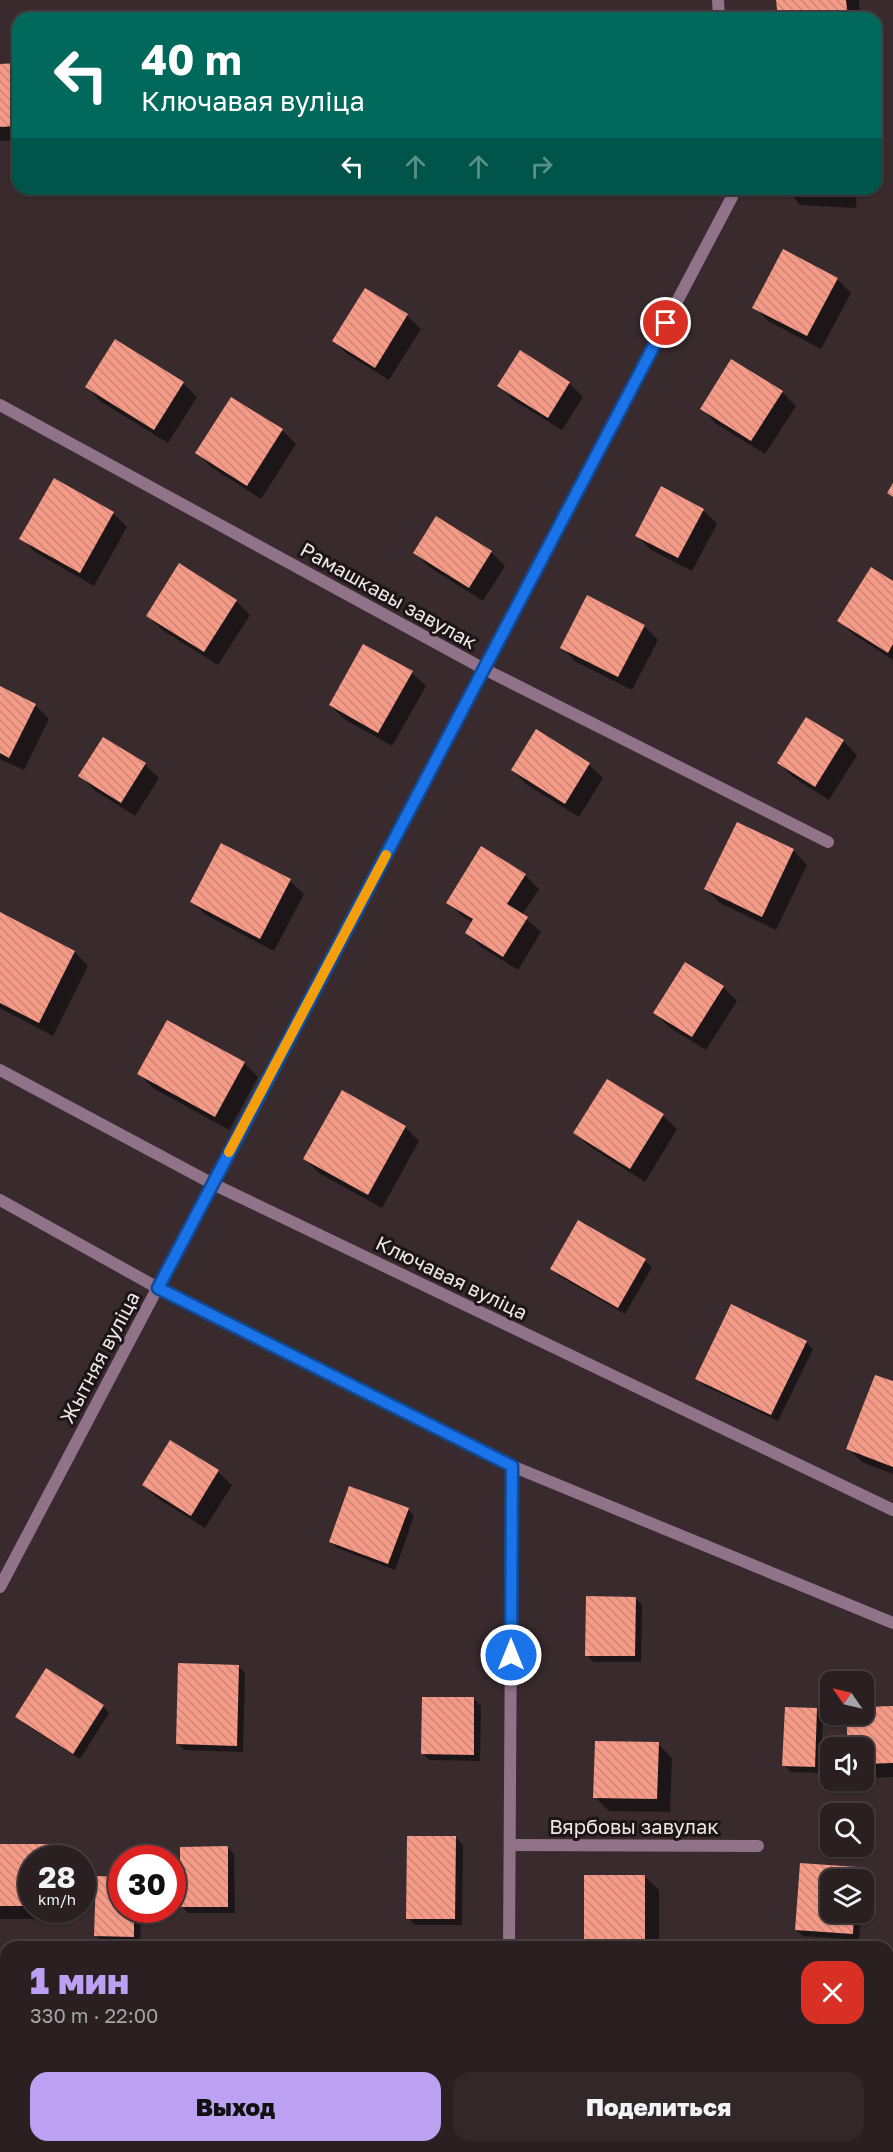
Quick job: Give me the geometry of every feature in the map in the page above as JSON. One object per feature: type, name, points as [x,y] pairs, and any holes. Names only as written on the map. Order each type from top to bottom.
[{"type":"street","name":"Жытняя вуліца","points":[[0,1587],[732,195]]},
{"type":"street","name":"Рамашкавы завулак","points":[[0,405],[484,669],[828,842]]},
{"type":"street","name":"Ключавая вуліца","points":[[0,1070],[213,1184],[893,1509]]},
{"type":"street","points":[[0,1200],[158,1288],[512,1466],[893,1623]]},
{"type":"street","points":[[509,1941],[512,1466]]},
{"type":"street","name":"Вярбовы завулак","points":[[510,1845],[758,1846]]},
{"type":"building","points":[[776,0],[846,0],[847,12],[777,12]]},
{"type":"building","points":[[12,63],[12,126],[0,127],[0,64]]},
{"type":"building","points":[[783,249],[838,278],[807,336],[752,308]]},
{"type":"building","points":[[365,288],[408,314],[375,368],[332,341]]},
{"type":"building","points":[[115,339],[184,382],[154,430],[85,387]]},
{"type":"building","points":[[520,350],[570,382],[548,418],[497,386]]},
{"type":"building","points":[[731,359],[783,391],[751,441],[700,409]]},
{"type":"building","points":[[231,397],[283,429],[247,486],[195,453]]},
{"type":"building","points":[[54,478],[114,512],[80,573],[19,539]]},
{"type":"building","points":[[893,483],[893,497],[887,493]]},
{"type":"building","points":[[661,486],[704,509],[678,558],[635,536]]},
{"type":"building","points":[[436,516],[492,551],[469,588],[413,553]]},
{"type":"building","points":[[179,563],[237,600],[204,652],[146,616]]},
{"type":"building","points":[[871,567],[893,581],[893,644],[888,653],[837,621]]},
{"type":"building","points":[[587,595],[645,625],[618,677],[560,648]]},
{"type":"building","points":[[363,644],[413,671],[378,733],[329,705]]},
{"type":"building","points":[[0,686],[36,704],[9,758],[0,753]]},
{"type":"building","points":[[806,717],[844,740],[815,787],[777,763]]},
{"type":"building","points":[[536,729],[590,763],[565,804],[511,770]]},
{"type":"building","points":[[103,737],[146,763],[121,803],[78,776]]},
{"type":"building","points":[[737,822],[794,849],[762,917],[704,889]]},
{"type":"building","points":[[221,843],[291,879],[260,939],[190,902]]},
{"type":"building","points":[[481,846],[526,874],[507,904],[528,917],[503,957],[465,933],[473,919],[446,903]]},
{"type":"building","points":[[0,912],[75,951],[39,1023],[0,1003]]},
{"type":"building","points":[[685,962],[724,986],[692,1037],[653,1013]]},
{"type":"building","points":[[167,1020],[245,1062],[215,1117],[137,1074]]},
{"type":"building","points":[[607,1079],[664,1114],[630,1169],[573,1133]]},
{"type":"building","points":[[342,1090],[406,1126],[368,1195],[303,1159]]},
{"type":"building","points":[[578,1220],[646,1259],[618,1308],[550,1269]]},
{"type":"building","points":[[731,1304],[807,1341],[771,1415],[695,1379]]},
{"type":"building","points":[[875,1375],[893,1381],[893,1467],[846,1449]]},
{"type":"building","points":[[170,1440],[219,1470],[191,1516],[142,1485]]},
{"type":"building","points":[[349,1486],[409,1508],[388,1564],[329,1542]]},
{"type":"building","points":[[586,1596],[636,1597],[635,1656],[585,1656]]},
{"type":"building","points":[[178,1663],[239,1665],[237,1746],[176,1744]]},
{"type":"building","points":[[46,1668],[104,1705],[73,1754],[15,1717]]},
{"type":"building","points":[[422,1697],[474,1697],[474,1755],[421,1754]]},
{"type":"building","points":[[893,1706],[893,1763],[874,1764],[874,1737],[847,1737],[847,1725],[874,1725],[874,1707]]},
{"type":"building","points":[[785,1707],[817,1708],[815,1767],[782,1766]]},
{"type":"building","points":[[595,1741],[659,1742],[657,1799],[593,1798]]},
{"type":"building","points":[[407,1836],[456,1836],[455,1919],[406,1919]]},
{"type":"building","points":[[0,1844],[54,1844],[18,1845],[18,1906],[0,1906]]},
{"type":"building","points":[[228,1846],[228,1907],[186,1907],[186,1847]]},
{"type":"building","points":[[800,1863],[857,1867],[857,1869],[820,1869],[820,1923],[854,1923],[853,1934],[795,1930]]},
{"type":"building","points":[[584,1875],[645,1875],[645,1941],[584,1941]]},
{"type":"building","points":[[96,1876],[108,1876],[108,1923],[134,1923],[134,1937],[94,1936]]},
{"type":"slow traffic","points":[[229,1152],[386,855]]},
{"type":"route","points":[[511,1655],[512,1466],[158,1288],[666,323]]}]
